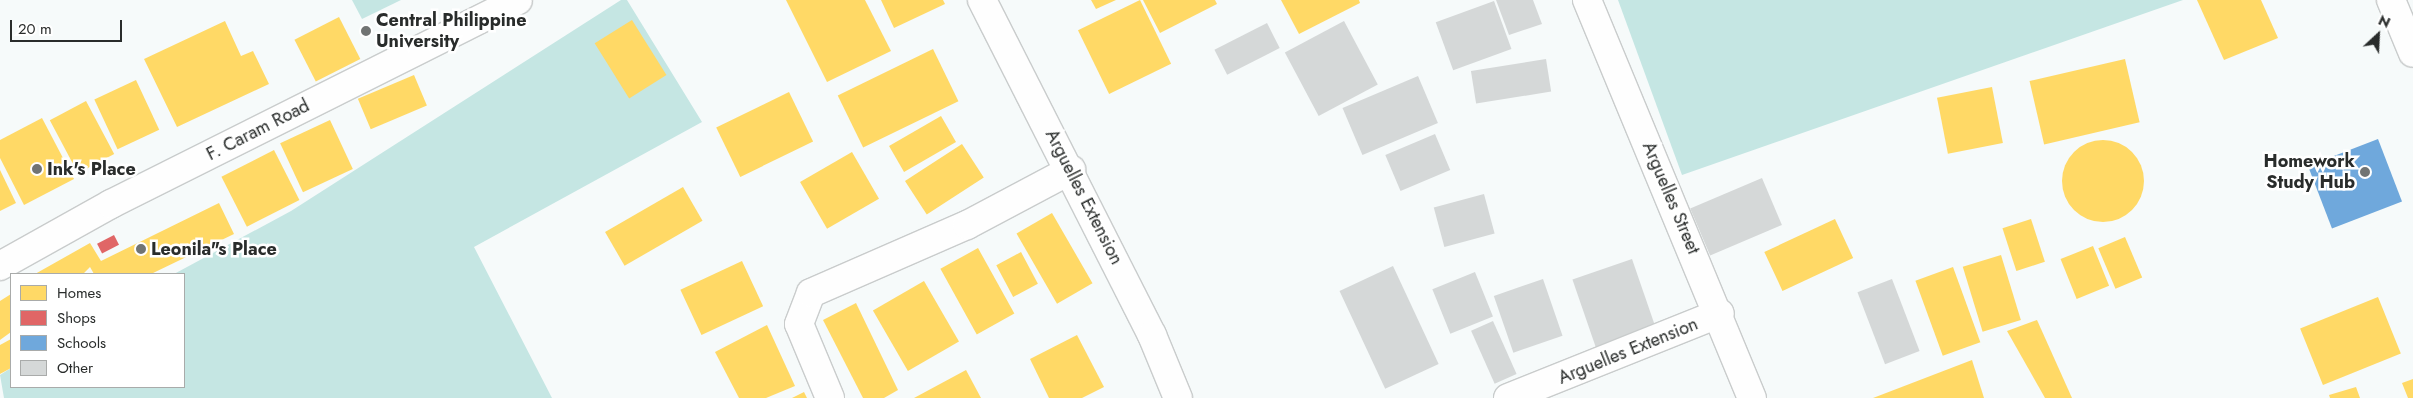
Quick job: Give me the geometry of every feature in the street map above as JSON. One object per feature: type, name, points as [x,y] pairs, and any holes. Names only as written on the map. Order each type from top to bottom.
[{"type":"street","name":"F. Caram Road","points":[[0,266],[111,204],[518,0]]},
{"type":"street","name":"Arguelles Extension","points":[[982,0],[1071,170],[1152,335],[1178,398]]},
{"type":"street","name":"Arguelles Street","points":[[1587,0],[1720,314],[1752,398]]},
{"type":"street","points":[[2391,0],[2413,53]]},
{"type":"street","points":[[830,398],[799,324],[812,293],[967,225],[1071,170]]},
{"type":"street","name":"Arguelles Extension","points":[[1508,398],[1720,314]]},
{"type":"shaded area","points":[[352,0],[401,0],[362,19]]},
{"type":"shaded area","points":[[621,0],[627,0],[702,122],[474,247],[552,398],[4,398],[0,375],[10,369],[10,388],[185,388],[185,273],[176,273],[291,211]]},
{"type":"shaded area","points":[[1618,0],[2183,0],[1682,175]]},
{"type":"building: Homes","points":[[786,0],[865,0],[891,51],[827,82]]},
{"type":"building: Homes","points":[[881,0],[943,0],[945,4],[894,28]]},
{"type":"building: Homes","points":[[1091,0],[1116,0],[1096,9]]},
{"type":"building: Homes","points":[[1140,0],[1171,64],[1109,94],[1078,30]]},
{"type":"building: Homes","points":[[1143,0],[1215,0],[1217,4],[1160,33]]},
{"type":"building: Homes","points":[[1281,0],[1359,0],[1360,3],[1299,34]]},
{"type":"building: Homes","points":[[2197,0],[2261,0],[2278,38],[2224,60]]},
{"type":"building: Homes","points":[[339,17],[360,59],[316,82],[294,40]]},
{"type":"building: Homes","points":[[632,20],[666,75],[629,98],[595,43]]},
{"type":"building: Homes","points":[[225,21],[241,56],[253,51],[269,84],[177,127],[144,59]]},
{"type":"building: Homes","points":[[933,49],[958,101],[863,148],[838,95]]},
{"type":"building: Homes","points":[[2125,59],[2140,122],[2044,144],[2030,81]]},
{"type":"building: Homes","points":[[414,75],[427,105],[371,129],[358,99]]},
{"type":"building: Homes","points":[[136,80],[159,130],[118,149],[94,99]]},
{"type":"building: Homes","points":[[1992,87],[2003,143],[1948,154],[1937,98]]},
{"type":"building: Homes","points":[[789,92],[813,141],[740,177],[716,128]]},
{"type":"building: Homes","points":[[86,101],[114,154],[78,173],[50,120]]},
{"type":"building: Homes","points":[[941,116],[956,142],[904,172],[889,146]]},
{"type":"building: Homes","name":"Ink's Place","points":[[42,118],[74,179],[24,205],[0,158],[0,140]]},
{"type":"building: Homes","points":[[330,120],[353,169],[303,192],[280,143]]},
{"type":"building: Homes","points":[[2103,140],[2119,143],[2132,152],[2141,165],[2144,181],[2141,197],[2132,210],[2119,219],[2103,222],[2087,219],[2074,210],[2065,197],[2062,181],[2065,165],[2074,152],[2087,143]]},
{"type":"building: Homes","points":[[962,144],[984,178],[927,215],[905,181]]},
{"type":"building: Homes","points":[[274,150],[299,200],[247,227],[221,177]]},
{"type":"building: Homes","points":[[852,152],[879,199],[827,229],[800,182]]},
{"type":"building: Homes","points":[[0,170],[16,203],[0,211]]},
{"type":"building: Homes","points":[[683,187],[702,221],[625,266],[605,232]]},
{"type":"building: Homes","points":[[219,203],[234,234],[153,273],[93,273],[90,267],[84,273],[37,273],[90,243],[101,261]]},
{"type":"building: Homes","points":[[1052,213],[1092,283],[1057,304],[1016,234]]},
{"type":"building: Homes","points":[[1835,219],[1853,258],[1782,291],[1764,252]]},
{"type":"building: Homes","points":[[2031,219],[2045,262],[2016,271],[2002,228]]},
{"type":"building: Homes","points":[[2125,237],[2142,278],[2115,289],[2098,248]]},
{"type":"building: Homes","points":[[2093,246],[2109,286],[2077,299],[2061,259]]},
{"type":"building: Homes","points":[[978,248],[1014,314],[977,334],[940,269]]},
{"type":"building: Homes","points":[[1021,252],[1038,284],[1013,297],[996,265]]},
{"type":"building: Homes","points":[[2001,255],[2021,320],[1983,332],[1963,267]]},
{"type":"building: Homes","points":[[742,261],[763,306],[702,335],[680,290]]},
{"type":"building: Homes","points":[[1953,267],[1980,342],[1943,356],[1915,281]]},
{"type":"building: Homes","points":[[924,281],[959,342],[908,371],[873,310]]},
{"type":"building: Homes","points":[[10,295],[10,333],[0,340],[0,301]]},
{"type":"building: Homes","points":[[2378,297],[2401,354],[2323,385],[2300,328]]},
{"type":"building: Homes","points":[[856,303],[898,390],[884,398],[863,398],[823,320]]},
{"type":"building: Homes","points":[[2037,320],[2072,398],[2045,398],[2007,331]]},
{"type":"building: Homes","points":[[767,325],[795,386],[766,398],[739,398],[715,352]]},
{"type":"building: Homes","points":[[1077,335],[1104,387],[1082,398],[1049,398],[1030,359]]},
{"type":"building: Homes","points":[[10,340],[10,369],[0,374],[0,345]]},
{"type":"building: Homes","points":[[1972,360],[1984,398],[1873,398]]},
{"type":"building: Homes","points":[[966,370],[981,398],[914,398]]},
{"type":"building: Homes","points":[[2413,379],[2413,398],[2408,398],[2402,383]]},
{"type":"building: Homes","points":[[2356,387],[2360,398],[2330,398],[2329,395]]},
{"type":"building: Homes","points":[[804,392],[807,398],[792,398]]},
{"type":"building: Shops","points":[[114,235],[119,245],[102,253],[97,244]]},
{"type":"building: Schools","points":[[2378,139],[2402,202],[2332,228],[2308,166]]},
{"type":"building: Other","points":[[1496,0],[1533,0],[1542,24],[1509,35]]},
{"type":"building: Other","points":[[1494,1],[1511,49],[1453,70],[1436,22]]},
{"type":"building: Other","points":[[1344,21],[1378,85],[1319,116],[1285,52]]},
{"type":"building: Other","points":[[1267,23],[1280,48],[1227,75],[1214,50]]},
{"type":"building: Other","points":[[1546,59],[1551,92],[1476,103],[1471,71]]},
{"type":"building: Other","points":[[1418,76],[1438,123],[1362,155],[1343,108]]},
{"type":"building: Other","points":[[1435,134],[1450,170],[1401,191],[1385,155]]},
{"type":"building: Other","points":[[1762,178],[1782,225],[1710,255],[1690,208]]},
{"type":"building: Other","points":[[1484,194],[1495,234],[1444,247],[1434,207]]},
{"type":"building: Other","points":[[1632,259],[1655,327],[1596,348],[1572,280]]},
{"type":"building: Other","points":[[1393,266],[1439,364],[1385,389],[1340,291]]},
{"type":"building: Other","points":[[1475,272],[1493,317],[1450,334],[1432,289]]},
{"type":"building: Other","points":[[1543,279],[1563,336],[1513,353],[1494,296]]},
{"type":"building: Other","points":[[1892,279],[1920,351],[1885,364],[1857,292]]},
{"type":"building: Other","points":[[1493,321],[1517,374],[1495,384],[1471,331]]},
{"type":"place","name":"Central Philippine University","points":[[366,31]]},
{"type":"place","name":"Ink's Place","points":[[37,169]]},
{"type":"place","name":"Homework Study Hub","points":[[2365,172]]},
{"type":"place","name":"Leonila\"s Place","points":[[141,249]]}]
